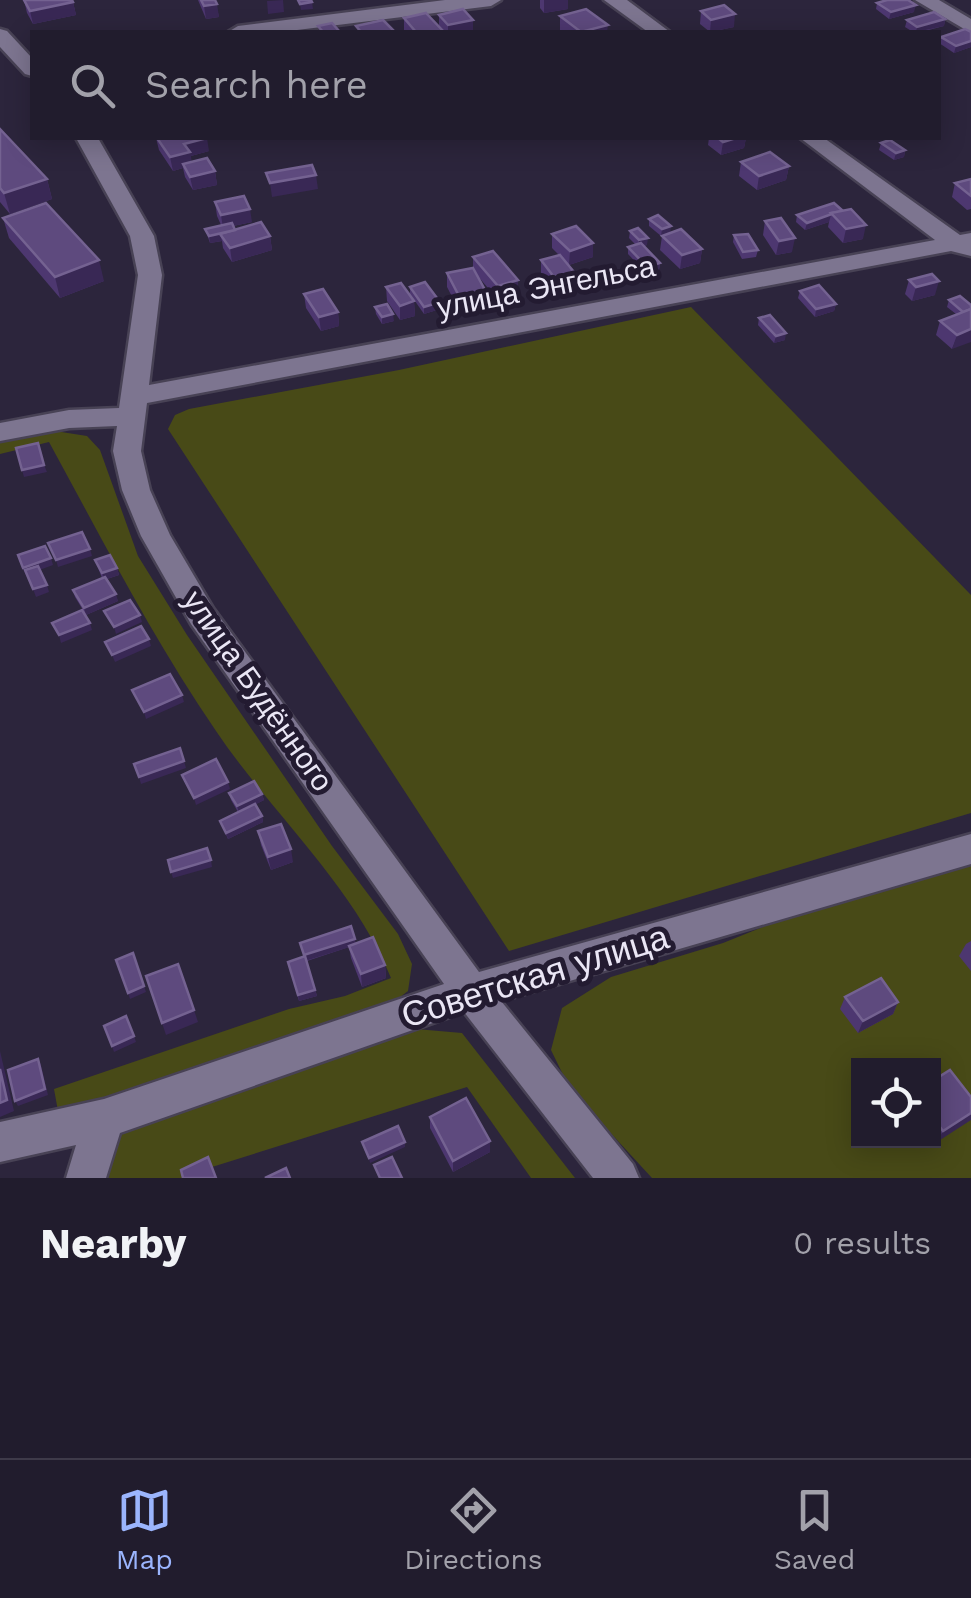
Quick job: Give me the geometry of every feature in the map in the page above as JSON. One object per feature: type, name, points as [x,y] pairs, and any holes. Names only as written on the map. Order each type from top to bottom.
[{"type":"street","points":[[254,30],[490,0]]},
{"type":"street","points":[[614,0],[657,30]]},
{"type":"street","points":[[926,0],[971,27]]},
{"type":"street","points":[[0,35],[30,63]]},
{"type":"street","name":"улица Будённого","points":[[88,140],[142,236],[150,275],[127,452],[136,490],[156,536],[202,616],[471,992],[619,1178]]},
{"type":"street","points":[[814,140],[966,246]]},
{"type":"street","name":"улица Энгельса","points":[[0,432],[966,246]]},
{"type":"street","name":"Советская улица","points":[[0,1142],[104,1118],[471,992],[971,849]]},
{"type":"street","points":[[86,1178],[104,1118]]},
{"type":"shaded area","points":[[691,307],[971,595],[971,813],[509,951],[168,429],[175,415],[189,409],[399,370]]},
{"type":"shaded area","points":[[42,429],[87,436],[100,450],[138,556],[187,635],[332,846],[398,934],[412,964],[408,991],[382,1011],[147,1096],[58,1111],[54,1089],[391,978],[356,912],[238,762],[193,696],[49,442],[0,454],[0,438]]},
{"type":"shaded area","points":[[971,863],[971,1178],[652,1178],[570,1089],[551,1050],[562,1008],[611,977],[723,943],[830,900]]},
{"type":"shaded area","points":[[416,1029],[462,1033],[575,1178],[531,1178],[467,1087],[212,1167],[190,1178],[95,1178],[104,1141],[364,1042]]},
{"type":"building","points":[[24,0],[72,0],[73,2],[30,11]]},
{"type":"building","points":[[201,0],[215,0],[217,4],[204,6]]},
{"type":"building","points":[[908,0],[916,5],[891,12],[877,3]]},
{"type":"building","points":[[724,5],[735,14],[711,20],[701,11]]},
{"type":"building","points":[[463,9],[473,20],[448,25],[439,15]]},
{"type":"building","points":[[586,9],[608,25],[578,30],[560,16]]},
{"type":"building","points":[[934,12],[945,19],[917,27],[907,20]]},
{"type":"building","points":[[426,13],[442,30],[414,30],[404,18]]},
{"type":"building","points":[[383,20],[393,30],[359,30],[356,26]]},
{"type":"building","points":[[332,23],[338,30],[321,30],[318,26]]},
{"type":"building","points":[[965,29],[971,32],[971,41],[956,46],[941,37]]},
{"type":"building","points":[[0,129],[47,179],[4,193],[0,188]]},
{"type":"building","points":[[158,140],[199,140],[184,144],[190,152],[170,157]]},
{"type":"building","points":[[890,140],[905,150],[896,153],[881,143]]},
{"type":"building","points":[[770,152],[789,166],[759,176],[741,162]]},
{"type":"building","points":[[207,158],[215,171],[190,177],[183,164]]},
{"type":"building","points":[[312,165],[316,175],[270,183],[266,173]]},
{"type":"building","points":[[971,179],[971,196],[955,183]]},
{"type":"building","points":[[244,196],[250,209],[221,215],[215,202]]},
{"type":"building","points":[[46,203],[99,260],[55,277],[3,218]]},
{"type":"building","points":[[834,203],[843,211],[807,223],[797,215]]},
{"type":"building","points":[[851,209],[866,225],[846,229],[831,213]]},
{"type":"building","points":[[658,215],[671,226],[662,229],[649,219]]},
{"type":"building","points":[[781,218],[795,238],[779,241],[765,221]]},
{"type":"building","points":[[261,222],[270,236],[230,248],[220,234]]},
{"type":"building","points":[[232,223],[235,230],[209,236],[205,229]]},
{"type":"building","points":[[576,226],[593,243],[570,251],[552,234]]},
{"type":"building","points":[[638,228],[648,238],[639,240],[630,231]]},
{"type":"building","points":[[681,229],[702,249],[682,255],[662,236]]},
{"type":"building","points":[[748,234],[758,250],[743,252],[734,235]]},
{"type":"building","points":[[641,243],[660,263],[647,267],[628,247]]},
{"type":"building","points":[[493,251],[518,280],[498,286],[473,257]]},
{"type":"building","points":[[560,255],[574,272],[554,277],[541,260]]},
{"type":"building","points":[[473,268],[485,290],[459,296],[447,273]]},
{"type":"building","points":[[932,274],[939,281],[916,287],[909,280]]},
{"type":"building","points":[[425,282],[440,302],[424,307],[410,287]]},
{"type":"building","points":[[401,283],[414,301],[400,306],[386,287]]},
{"type":"building","points":[[819,285],[836,304],[816,309],[800,291]]},
{"type":"building","points":[[323,289],[338,312],[319,317],[304,294]]},
{"type":"building","points":[[960,296],[971,309],[963,312],[949,300]]},
{"type":"building","points":[[387,304],[393,314],[382,317],[375,307]]},
{"type":"building","points":[[971,309],[971,329],[957,335],[940,321]]},
{"type":"building","points":[[770,315],[786,333],[776,336],[759,318]]},
{"type":"building","points":[[38,443],[44,465],[22,470],[16,448]]},
{"type":"building","points":[[82,532],[90,549],[56,560],[48,543]]},
{"type":"building","points":[[45,546],[51,558],[23,568],[18,555]]},
{"type":"building","points":[[110,555],[117,568],[102,573],[95,560]]},
{"type":"building","points":[[38,566],[47,585],[33,589],[25,570]]},
{"type":"building","points":[[105,577],[116,594],[84,608],[73,590]]},
{"type":"building","points":[[130,600],[140,615],[114,627],[104,611]]},
{"type":"building","points":[[82,610],[90,623],[59,635],[52,623]]},
{"type":"building","points":[[141,626],[149,639],[112,655],[105,642]]},
{"type":"building","points":[[170,674],[182,695],[144,712],[132,690]]},
{"type":"building","points":[[180,748],[184,761],[139,777],[134,764]]},
{"type":"building","points":[[216,759],[228,782],[194,798],[182,775]]},
{"type":"building","points":[[254,781],[262,794],[237,806],[229,793]]},
{"type":"building","points":[[255,804],[262,816],[226,833],[220,821]]},
{"type":"building","points":[[281,824],[291,849],[268,857],[258,831]]},
{"type":"building","points":[[207,848],[211,860],[171,872],[168,860]]},
{"type":"building","points":[[351,926],[355,939],[304,955],[300,943]]},
{"type":"building","points":[[373,937],[385,965],[361,974],[349,946]]},
{"type":"building","points":[[133,953],[144,986],[128,993],[116,960]]},
{"type":"building","points":[[305,956],[315,990],[298,995],[288,962]]},
{"type":"building","points":[[178,964],[194,1010],[162,1023],[146,976]]},
{"type":"building","points":[[881,978],[898,1002],[863,1021],[845,997]]},
{"type":"building","points":[[126,1016],[134,1036],[112,1046],[104,1026]]},
{"type":"building","points":[[38,1059],[45,1089],[15,1101],[8,1070]]},
{"type":"building","points":[[0,1069],[7,1100],[0,1103]]},
{"type":"building","points":[[950,1070],[971,1097],[971,1113],[943,1131],[941,1128],[941,1076]]},
{"type":"building","points":[[466,1098],[490,1141],[453,1161],[430,1117]]},
{"type":"building","points":[[398,1126],[405,1142],[369,1158],[362,1142]]},
{"type":"building","points":[[208,1157],[216,1178],[183,1178],[181,1170]]},
{"type":"building","points":[[392,1157],[402,1178],[380,1178],[374,1165]]},
{"type":"building","points":[[286,1168],[290,1178],[265,1178]]}]
